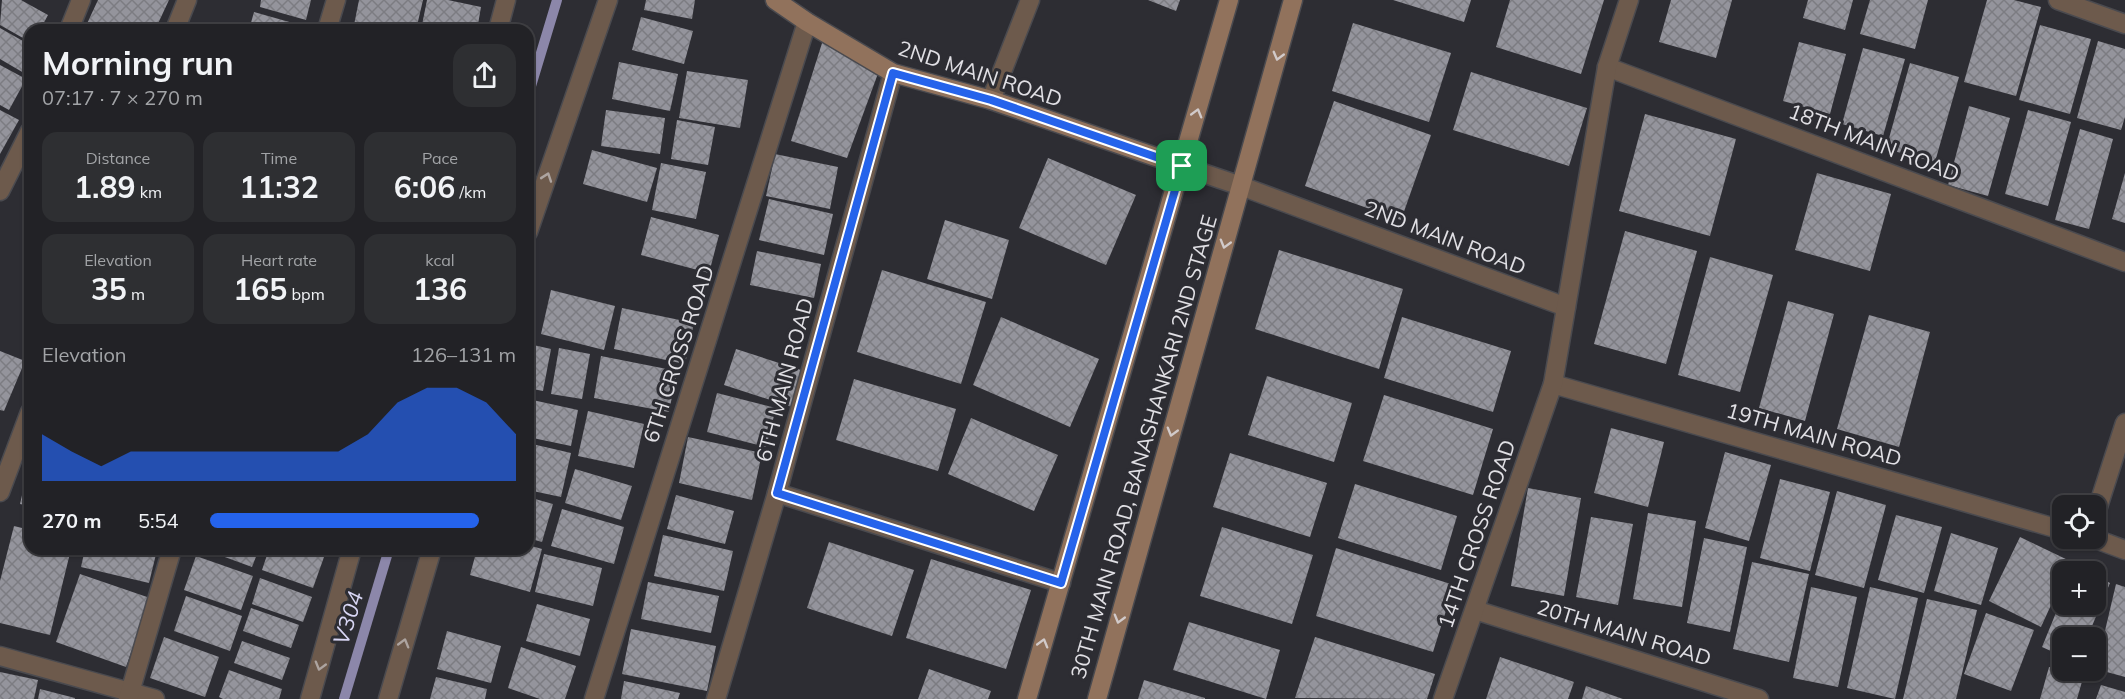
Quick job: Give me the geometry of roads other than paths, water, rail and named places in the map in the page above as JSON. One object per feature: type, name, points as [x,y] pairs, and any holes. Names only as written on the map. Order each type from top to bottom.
[{"type":"main road","name":"2ND MAIN ROAD","points":[[775,0],[807,22],[893,73],[991,100],[1182,166]]},
{"type":"main road","name":"30TH MAIN ROAD, BANASHANKARI 2ND STAGE","points":[[1027,699],[1229,0]]},
{"type":"main road","name":"30TH MAIN ROAD, BANASHANKARI 2ND STAGE","points":[[1097,699],[1293,0]]},
{"type":"street","points":[[71,24],[81,0]]},
{"type":"street","points":[[177,24],[187,0]]},
{"type":"street","points":[[329,24],[336,0]]},
{"type":"street","points":[[500,24],[506,0]]},
{"type":"street","points":[[534,215],[608,0]]},
{"type":"street","points":[[991,100],[1030,0]]},
{"type":"street","name":"14TH CROSS ROAD","points":[[1443,699],[1553,384],[1607,67],[1629,0]]},
{"type":"street","points":[[2058,0],[2125,24]]},
{"type":"street","name":"6TH CROSS ROAD","points":[[594,699],[807,22]]},
{"type":"street","name":"18TH MAIN ROAD","points":[[1607,67],[2125,262]]},
{"type":"street","name":"6TH MAIN ROAD","points":[[716,699],[777,493],[893,73]]},
{"type":"street","points":[[0,191],[24,143]]},
{"type":"street","name":"2ND MAIN ROAD","points":[[1182,166],[1566,307]]},
{"type":"street","name":"19TH MAIN ROAD","points":[[1553,384],[2052,527]]},
{"type":"street","points":[[2102,495],[2125,423]]},
{"type":"street","points":[[0,492],[24,428]]},
{"type":"street","points":[[777,493],[1061,583]]},
{"type":"street","points":[[2106,543],[2125,550]]},
{"type":"street","points":[[129,695],[170,555]]},
{"type":"street","points":[[310,699],[350,555]]},
{"type":"street","points":[[388,699],[430,555]]},
{"type":"street","name":"20TH MAIN ROAD","points":[[1475,610],[1759,699]]},
{"type":"street","points":[[0,656],[129,695],[155,699]]},
{"type":"waterway","name":"V304","points":[[534,76],[557,0]]},
{"type":"waterway","name":"V304","points":[[344,699],[387,555]]}]
